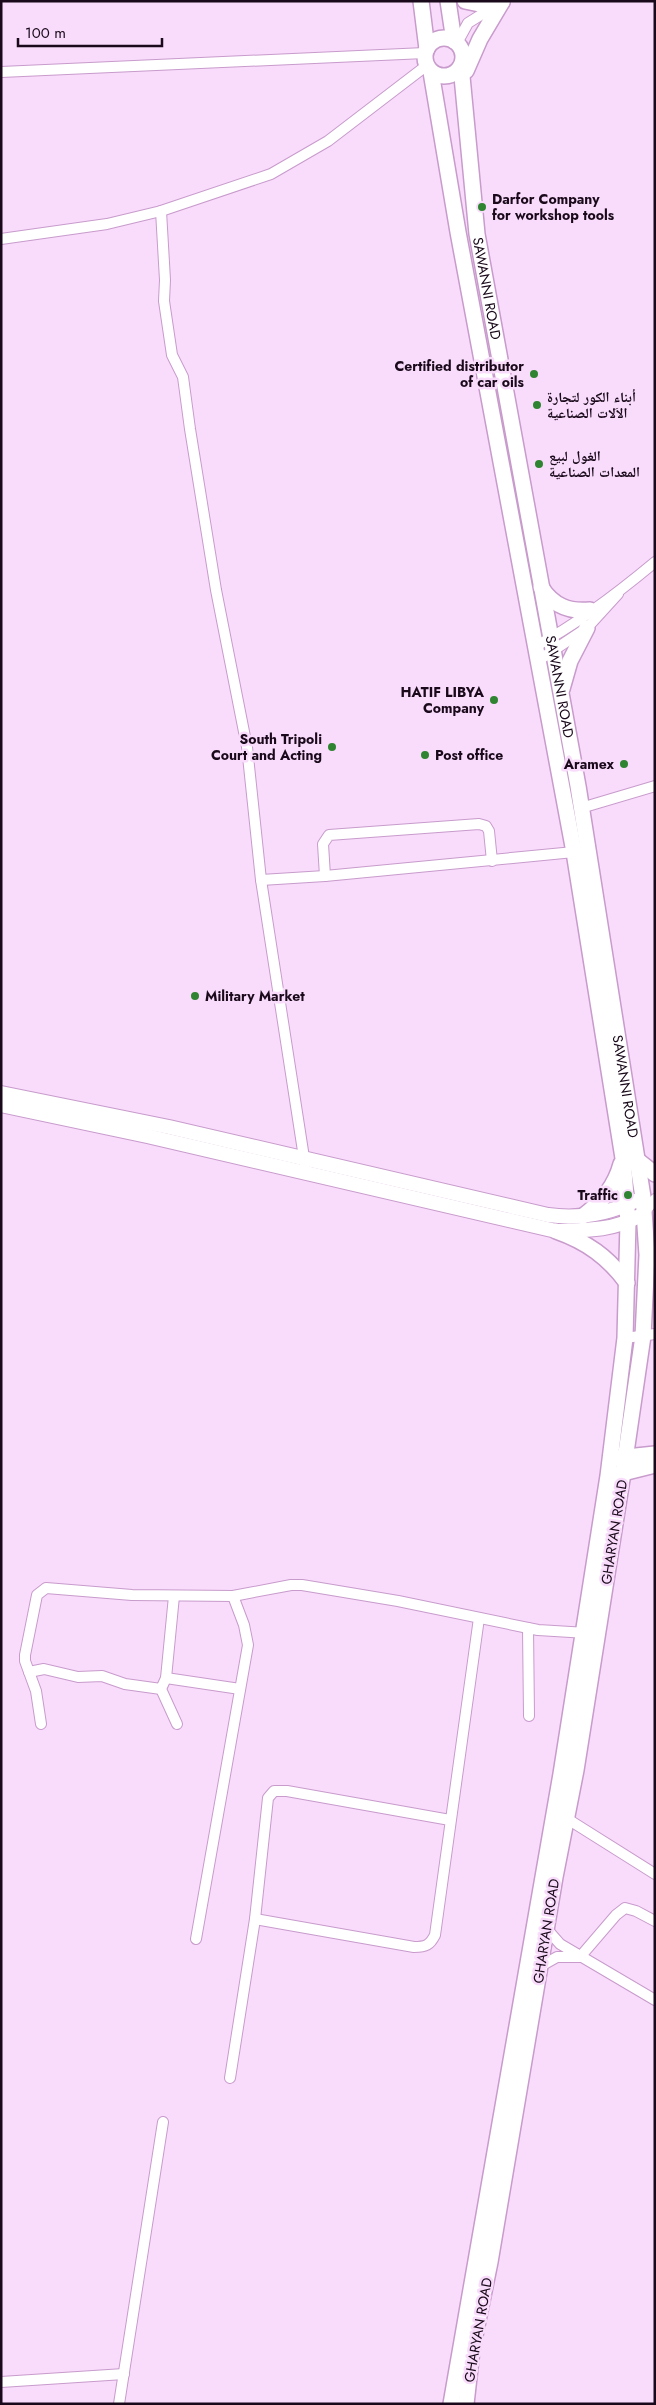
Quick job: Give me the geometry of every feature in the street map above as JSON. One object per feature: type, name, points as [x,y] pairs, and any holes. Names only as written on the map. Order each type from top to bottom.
[{"type":"highway","name":"SAWANNI ROAD","points":[[421,1],[427,60],[538,653],[629,1159],[651,1196],[644,1213],[649,1335],[618,1458]]},
{"type":"highway","name":"SAWANNI ROAD","points":[[448,1],[456,42],[463,54],[461,66],[477,234],[580,808],[629,1159],[626,1205],[628,1222],[625,1338],[618,1458]]},
{"type":"highway","points":[[465,1],[484,6],[502,1]]},
{"type":"highway","points":[[463,83],[473,53],[502,1]]},
{"type":"highway","points":[[456,42],[441,38],[433,42],[427,60],[439,76],[448,76],[456,73],[461,66]]},
{"type":"highway","points":[[540,586],[546,596],[561,606],[578,611],[590,610]]},
{"type":"highway","points":[[560,696],[570,661],[586,628]]},
{"type":"highway","points":[[582,1216],[594,1208],[609,1191],[619,1172],[629,1159],[655,1174]]},
{"type":"highway","points":[[556,1231],[589,1245],[616,1269],[627,1283]]},
{"type":"highway","points":[[618,1458],[655,1454]]},
{"type":"highway","name":"GHARYAN ROAD","points":[[466,2404],[472,2350],[490,2262],[598,1634],[618,1458]]},
{"type":"highway","points":[[616,1474],[655,1465]]},
{"type":"highway","name":"GHARYAN ROAD","points":[[451,2404],[561,1774],[582,1633],[616,1474]]},
{"type":"main road","points":[[1,1093],[169,1127],[548,1216],[582,1216],[626,1205],[651,1196]]},
{"type":"main road","points":[[1,1105],[147,1136],[556,1231],[592,1230],[628,1222],[644,1213]]},
{"type":"street","points":[[456,42],[468,23],[502,1]]},
{"type":"street","points":[[1,72],[427,60]]},
{"type":"street","points":[[1,239],[107,224],[161,211],[270,174],[328,141],[427,60]]},
{"type":"street","points":[[161,211],[165,280],[164,301],[172,355],[183,377],[216,590],[247,747],[261,880],[303,1158],[307,1173]]},
{"type":"street","points":[[538,653],[552,644],[586,628],[624,588],[655,562]]},
{"type":"street","points":[[538,653],[552,644],[590,610],[624,588]]},
{"type":"street","points":[[580,808],[655,786]]},
{"type":"street","points":[[326,876],[323,844],[329,835],[479,824],[486,826],[489,831],[492,861]]},
{"type":"street","points":[[261,880],[326,876],[574,852]]},
{"type":"street","points":[[625,1338],[649,1335]]},
{"type":"street","points":[[42,1724],[36,1691],[25,1655],[37,1595],[40,1590],[51,1588],[91,1593],[233,1596],[302,1585],[398,1601],[528,1628],[598,1634]]},
{"type":"street","points":[[174,1596],[166,1678],[162,1689],[177,1724]]},
{"type":"street","points":[[196,1939],[248,1646],[244,1625],[233,1596]]},
{"type":"street","points":[[255,1919],[424,1947],[430,1944],[436,1935],[450,1820],[479,1618]]},
{"type":"street","points":[[528,1628],[529,1716]]},
{"type":"street","points":[[29,1672],[44,1669],[78,1677],[102,1676],[125,1684],[162,1689]]},
{"type":"street","points":[[166,1678],[240,1689]]},
{"type":"street","points":[[230,2078],[255,1919],[268,1798],[274,1791],[287,1791],[450,1820]]},
{"type":"street","points":[[566,1818],[655,1874]]},
{"type":"street","points":[[541,1966],[557,1957],[580,1957],[616,1915],[625,1908],[636,1910],[655,1921]]},
{"type":"street","points":[[546,1928],[553,1938],[580,1957],[655,2000]]},
{"type":"street","points":[[119,2404],[163,2122]]},
{"type":"street","points":[[1,2382],[124,2374]]},
{"type":"place","name":"Darfor Company for workshop tools","points":[[482,207]]},
{"type":"place","name":"Certified distributor of car oils","points":[[534,374]]},
{"type":"place","name":"أبناء الكور لتجارة الاَلات الصناعية","points":[[537,405]]},
{"type":"place","name":"الغول لبيع المعدات الصناعية","points":[[539,464]]},
{"type":"place","name":"HATIF LIBYA Company","points":[[494,700]]},
{"type":"place","name":"South Tripoli Court and Acting","points":[[332,747]]},
{"type":"place","name":"Post office","points":[[425,755]]},
{"type":"place","name":"Aramex","points":[[624,764]]},
{"type":"place","name":"Military Market","points":[[195,996]]},
{"type":"place","name":"Traffic","points":[[628,1195]]}]
